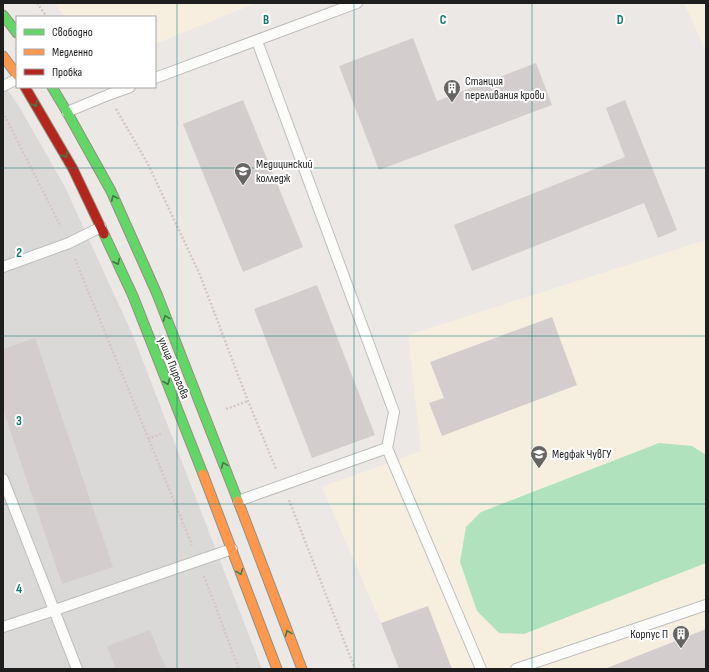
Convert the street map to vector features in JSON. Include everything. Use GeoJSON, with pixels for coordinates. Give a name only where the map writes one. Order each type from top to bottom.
{"type":"FeatureCollection","features":[{"type":"Feature","properties":{"kind":"main road"},"geometry":{"type":"LineString","coordinates":[[3,15],[16,32]]}},
{"type":"Feature","properties":{"kind":"main road"},"geometry":{"type":"LineString","coordinates":[[3,56],[16,74]]}},
{"type":"Feature","properties":{"kind":"main road","name":"улица Пирогова"},"geometry":{"type":"LineString","coordinates":[[26,88],[56,117],[111,191],[112,222],[133,296],[184,425],[227,505],[243,545],[277,669]]}},
{"type":"Feature","properties":{"kind":"main road","name":"улица Пирогова"},"geometry":{"type":"LineString","coordinates":[[52,88],[56,117],[73,169],[112,222],[157,294],[227,505],[243,545],[302,669]]}},
{"type":"Feature","properties":{"kind":"lane"},"geometry":{"type":"LineString","coordinates":[[156,78],[357,3]]}},
{"type":"Feature","properties":{"kind":"lane"},"geometry":{"type":"LineString","coordinates":[[257,41],[394,412],[386,448],[481,669]]}},
{"type":"Feature","properties":{"kind":"lane"},"geometry":{"type":"LineString","coordinates":[[3,86],[16,80]]}},
{"type":"Feature","properties":{"kind":"lane"},"geometry":{"type":"LineString","coordinates":[[56,117],[127,88]]}},
{"type":"Feature","properties":{"kind":"lane"},"geometry":{"type":"LineString","coordinates":[[3,267],[69,243],[112,222]]}},
{"type":"Feature","properties":{"kind":"lane"},"geometry":{"type":"LineString","coordinates":[[227,505],[386,448]]}},
{"type":"Feature","properties":{"kind":"lane"},"geometry":{"type":"LineString","coordinates":[[3,478],[77,669]]}},
{"type":"Feature","properties":{"kind":"lane"},"geometry":{"type":"LineString","coordinates":[[3,627],[243,545]]}},
{"type":"Feature","properties":{"kind":"lane"},"geometry":{"type":"LineString","coordinates":[[516,669],[706,605]]}},
{"type":"Feature","properties":{"kind":"path"},"geometry":{"type":"LineString","coordinates":[[37,3],[47,16]]}},
{"type":"Feature","properties":{"kind":"path"},"geometry":{"type":"LineString","coordinates":[[108,95],[148,164],[196,268],[248,401],[283,484],[355,669]]}},
{"type":"Feature","properties":{"kind":"path"},"geometry":{"type":"LineString","coordinates":[[3,112],[69,243],[148,439],[170,431]]}},
{"type":"Feature","properties":{"kind":"path"},"geometry":{"type":"LineString","coordinates":[[223,410],[248,401]]}},
{"type":"Feature","properties":{"kind":"shaded area"},"geometry":{"type":"Polygon","coordinates":[[[54,3],[256,3],[156,44],[156,16],[64,16],[54,3]]]}},
{"type":"Feature","properties":{"kind":"shaded area"},"geometry":{"type":"Polygon","coordinates":[[[684,3],[706,3],[706,52],[684,3]]]}},
{"type":"Feature","properties":{"kind":"shaded area"},"geometry":{"type":"Polygon","coordinates":[[[3,83],[20,108],[65,187],[134,338],[262,669],[3,669],[3,83]]]}},
{"type":"Feature","properties":{"kind":"shaded area","name":"Медфак ЧувГУ"},"geometry":{"type":"Polygon","coordinates":[[[706,240],[706,669],[399,669],[381,623],[322,487],[421,451],[408,335],[706,240]]]}},
{"type":"Feature","properties":{"kind":"green space"},"geometry":{"type":"Polygon","coordinates":[[[659,443],[692,446],[706,455],[706,563],[524,634],[499,633],[477,611],[460,562],[466,527],[481,512],[659,443]]]}},
{"type":"Feature","properties":{"kind":"building","name":"Станция переливания крови"},"geometry":{"type":"Polygon","coordinates":[[[413,38],[437,101],[536,63],[552,105],[379,170],[339,66],[413,38]]]}},
{"type":"Feature","properties":{"kind":"building","name":"Медицинский колледж"},"geometry":{"type":"Polygon","coordinates":[[[243,100],[303,247],[243,272],[183,124],[243,100]]]}},
{"type":"Feature","properties":{"kind":"building"},"geometry":{"type":"Polygon","coordinates":[[[625,100],[677,230],[658,238],[644,203],[472,271],[454,225],[625,157],[606,108],[625,100]]]}},
{"type":"Feature","properties":{"kind":"building"},"geometry":{"type":"Polygon","coordinates":[[[317,285],[375,435],[312,458],[254,309],[317,285]]]}},
{"type":"Feature","properties":{"kind":"building"},"geometry":{"type":"Polygon","coordinates":[[[552,317],[577,385],[442,436],[429,403],[444,398],[430,362],[552,317]]]}},
{"type":"Feature","properties":{"kind":"building"},"geometry":{"type":"Polygon","coordinates":[[[35,338],[113,567],[62,584],[3,409],[3,349],[35,338]]]}},
{"type":"Feature","properties":{"kind":"building"},"geometry":{"type":"Polygon","coordinates":[[[428,606],[452,669],[399,669],[381,623],[428,606]]]}},
{"type":"Feature","properties":{"kind":"building","name":"Корпус П"},"geometry":{"type":"Polygon","coordinates":[[[706,629],[706,669],[607,669],[607,668],[706,629]]]}},
{"type":"Feature","properties":{"kind":"building"},"geometry":{"type":"Polygon","coordinates":[[[150,630],[166,669],[116,669],[107,646],[150,630]]]}},
{"type":"Feature","properties":{"kind":"traffic: fast"},"geometry":{"type":"LineString","coordinates":[[3,15],[16,32]]}},
{"type":"Feature","properties":{"kind":"traffic: fast"},"geometry":{"type":"LineString","coordinates":[[53,88],[111,191],[157,294],[238,501]]}},
{"type":"Feature","properties":{"kind":"traffic: fast"},"geometry":{"type":"LineString","coordinates":[[104,234],[133,296],[203,474]]}},
{"type":"Feature","properties":{"kind":"traffic: slow"},"geometry":{"type":"LineString","coordinates":[[3,56],[16,74]]}},
{"type":"Feature","properties":{"kind":"traffic: slow"},"geometry":{"type":"LineString","coordinates":[[203,474],[277,669]]}},
{"type":"Feature","properties":{"kind":"traffic: slow"},"geometry":{"type":"LineString","coordinates":[[238,501],[302,669]]}},
{"type":"Feature","properties":{"kind":"traffic: jam"},"geometry":{"type":"LineString","coordinates":[[26,88],[73,169],[104,234]]}},
{"type":"Feature","properties":{"kind":"place","name":"Станция переливания крови"},"geometry":{"type":"Point","coordinates":[452,103]}},
{"type":"Feature","properties":{"kind":"place","name":"Медицинский колледж"},"geometry":{"type":"Point","coordinates":[243,186]}},
{"type":"Feature","properties":{"kind":"place","name":"Медфак ЧувГУ"},"geometry":{"type":"Point","coordinates":[539,469]}},
{"type":"Feature","properties":{"kind":"place","name":"Корпус П"},"geometry":{"type":"Point","coordinates":[681,649]}}]}
